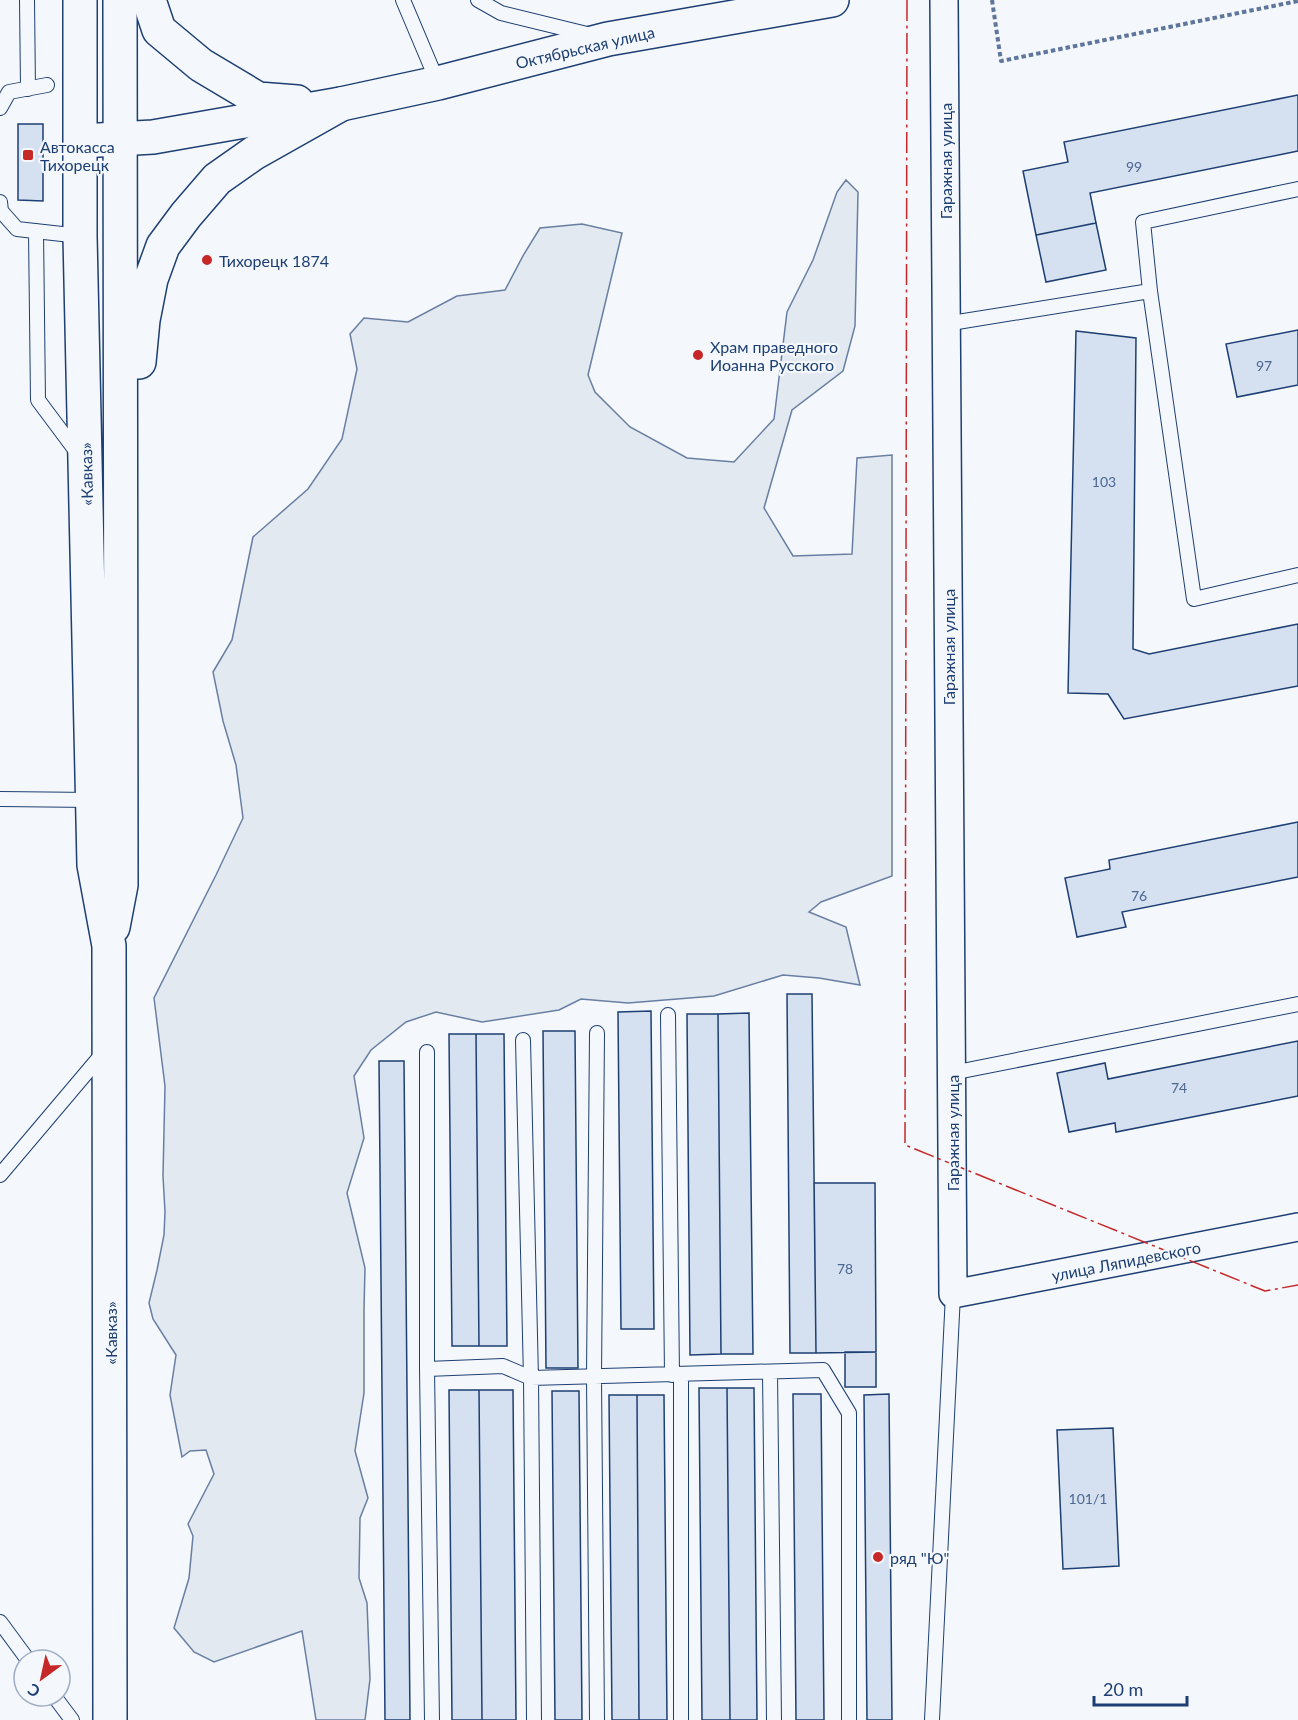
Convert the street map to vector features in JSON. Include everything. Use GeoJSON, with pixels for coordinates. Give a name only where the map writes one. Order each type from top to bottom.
{"type":"FeatureCollection","features":[{"type":"Feature","properties":{"kind":"main road","name":"«Кавказ»"},"geometry":{"type":"LineString","coordinates":[[80,0],[80,236],[94,865],[109,946],[110,1720]]}},
{"type":"Feature","properties":{"kind":"main road","name":"«Кавказ»"},"geometry":{"type":"LineString","coordinates":[[109,946],[121,885],[120,0]]}},
{"type":"Feature","properties":{"kind":"main road"},"geometry":{"type":"LineString","coordinates":[[149,0],[159,30],[201,65],[258,99],[341,104]]}},
{"type":"Feature","properties":{"kind":"main road","name":"Октябрьская улица"},"geometry":{"type":"LineString","coordinates":[[341,104],[438,83],[608,39],[832,0]]}},
{"type":"Feature","properties":{"kind":"main road"},"geometry":{"type":"LineString","coordinates":[[81,141],[153,136],[341,104]]}},
{"type":"Feature","properties":{"kind":"main road"},"geometry":{"type":"LineString","coordinates":[[121,753],[132,440],[143,320],[151,279],[163,246],[217,179],[254,153],[341,104]]}},
{"type":"Feature","properties":{"kind":"street","name":"Гаражная улица"},"geometry":{"type":"LineString","coordinates":[[944,0],[953,1294]]}},
{"type":"Feature","properties":{"kind":"street","name":"улица Ляпидевского"},"geometry":{"type":"LineString","coordinates":[[953,1294],[1298,1227]]}},
{"type":"Feature","properties":{"kind":"lane"},"geometry":{"type":"LineString","coordinates":[[27,0],[28,88]]}},
{"type":"Feature","properties":{"kind":"lane"},"geometry":{"type":"LineString","coordinates":[[403,0],[438,83]]}},
{"type":"Feature","properties":{"kind":"lane"},"geometry":{"type":"LineString","coordinates":[[478,0],[501,13],[608,39]]}},
{"type":"Feature","properties":{"kind":"lane"},"geometry":{"type":"LineString","coordinates":[[0,108],[9,92],[47,85]]}},
{"type":"Feature","properties":{"kind":"lane"},"geometry":{"type":"LineString","coordinates":[[1298,189],[1143,222],[1150,291],[1194,599],[1298,575]]}},
{"type":"Feature","properties":{"kind":"lane"},"geometry":{"type":"LineString","coordinates":[[0,202],[1,211],[17,229],[80,236]]}},
{"type":"Feature","properties":{"kind":"lane"},"geometry":{"type":"LineString","coordinates":[[36,231],[38,400],[86,465]]}},
{"type":"Feature","properties":{"kind":"lane"},"geometry":{"type":"LineString","coordinates":[[945,324],[1150,291]]}},
{"type":"Feature","properties":{"kind":"lane"},"geometry":{"type":"LineString","coordinates":[[0,800],[93,800]]}},
{"type":"Feature","properties":{"kind":"lane"},"geometry":{"type":"LineString","coordinates":[[952,1073],[1298,1004]]}},
{"type":"Feature","properties":{"kind":"lane"},"geometry":{"type":"LineString","coordinates":[[668,1014],[681,1720]]}},
{"type":"Feature","properties":{"kind":"lane"},"geometry":{"type":"LineString","coordinates":[[597,1033],[594,1377],[597,1720]]}},
{"type":"Feature","properties":{"kind":"lane"},"geometry":{"type":"LineString","coordinates":[[524,1040],[531,1378],[534,1720]]}},
{"type":"Feature","properties":{"kind":"lane"},"geometry":{"type":"LineString","coordinates":[[0,1175],[109,1046]]}},
{"type":"Feature","properties":{"kind":"lane"},"geometry":{"type":"LineString","coordinates":[[427,1052],[427,1369],[432,1720]]}},
{"type":"Feature","properties":{"kind":"lane"},"geometry":{"type":"LineString","coordinates":[[932,1720],[953,1294]]}},
{"type":"Feature","properties":{"kind":"lane"},"geometry":{"type":"LineString","coordinates":[[427,1369],[503,1366],[531,1378],[823,1370],[849,1413],[849,1720]]}},
{"type":"Feature","properties":{"kind":"lane"},"geometry":{"type":"LineString","coordinates":[[770,1372],[774,1720]]}},
{"type":"Feature","properties":{"kind":"lane"},"geometry":{"type":"LineString","coordinates":[[0,1622],[19,1648]]}},
{"type":"Feature","properties":{"kind":"path"},"geometry":{"type":"LineString","coordinates":[[992,0],[1001,61],[1298,1]]}},
{"type":"Feature","properties":{"kind":"shaded area"},"geometry":{"type":"Polygon","coordinates":[[[846,180],[858,192],[855,326],[843,371],[792,410],[764,508],[793,556],[852,554],[857,458],[892,455],[892,876],[821,902],[809,912],[846,927],[860,985],[783,975],[714,996],[628,1003],[581,999],[559,1010],[482,1022],[436,1012],[406,1022],[371,1050],[354,1076],[364,1138],[347,1193],[365,1268],[364,1393],[355,1451],[368,1498],[360,1518],[359,1578],[367,1603],[370,1679],[365,1720],[316,1720],[302,1631],[214,1662],[194,1652],[174,1628],[189,1578],[193,1536],[188,1524],[214,1474],[206,1450],[190,1451],[182,1457],[170,1395],[176,1355],[153,1319],[149,1303],[164,1235],[165,1212],[163,1176],[165,1086],[154,998],[243,818],[236,765],[223,721],[213,672],[232,640],[253,537],[308,489],[342,439],[357,369],[350,334],[364,318],[408,322],[457,296],[505,290],[540,228],[582,224],[622,233],[588,375],[595,392],[630,427],[687,458],[734,462],[774,419],[787,312],[813,260],[837,192],[846,180]]]}},
{"type":"Feature","properties":{"kind":"building"},"geometry":{"type":"Polygon","coordinates":[[[1298,95],[1298,151],[1090,193],[1096,223],[1036,235],[1023,171],[1068,162],[1064,142],[1298,95]]]}},
{"type":"Feature","properties":{"kind":"building"},"geometry":{"type":"Polygon","coordinates":[[[18,124],[43,124],[43,201],[18,200],[18,124]]]}},
{"type":"Feature","properties":{"kind":"building"},"geometry":{"type":"Polygon","coordinates":[[[1096,223],[1106,270],[1046,282],[1036,235],[1096,223]]]}},
{"type":"Feature","properties":{"kind":"building"},"geometry":{"type":"Polygon","coordinates":[[[1298,330],[1298,385],[1237,397],[1226,344],[1298,330]]]}},
{"type":"Feature","properties":{"kind":"building"},"geometry":{"type":"Polygon","coordinates":[[[1076,331],[1136,338],[1133,649],[1149,654],[1298,624],[1298,686],[1124,719],[1108,694],[1068,693],[1076,331]]]}},
{"type":"Feature","properties":{"kind":"building"},"geometry":{"type":"Polygon","coordinates":[[[1298,822],[1298,877],[1122,912],[1126,927],[1077,937],[1065,878],[1110,869],[1109,860],[1298,822]]]}},
{"type":"Feature","properties":{"kind":"building"},"geometry":{"type":"Polygon","coordinates":[[[787,994],[812,994],[816,1353],[790,1353],[787,994]]]}},
{"type":"Feature","properties":{"kind":"building"},"geometry":{"type":"Polygon","coordinates":[[[651,1011],[654,1329],[621,1329],[618,1012],[651,1011]]]}},
{"type":"Feature","properties":{"kind":"building"},"geometry":{"type":"Polygon","coordinates":[[[749,1013],[753,1354],[721,1354],[718,1014],[749,1013]]]}},
{"type":"Feature","properties":{"kind":"building"},"geometry":{"type":"Polygon","coordinates":[[[687,1014],[718,1014],[721,1354],[690,1355],[687,1014]]]}},
{"type":"Feature","properties":{"kind":"building"},"geometry":{"type":"Polygon","coordinates":[[[543,1031],[575,1031],[578,1368],[546,1368],[543,1031]]]}},
{"type":"Feature","properties":{"kind":"building"},"geometry":{"type":"Polygon","coordinates":[[[449,1034],[476,1034],[479,1346],[452,1346],[449,1034]]]}},
{"type":"Feature","properties":{"kind":"building"},"geometry":{"type":"Polygon","coordinates":[[[476,1034],[504,1034],[507,1346],[479,1346],[476,1034]]]}},
{"type":"Feature","properties":{"kind":"building"},"geometry":{"type":"Polygon","coordinates":[[[1298,1041],[1298,1096],[1116,1132],[1115,1123],[1069,1132],[1057,1073],[1105,1063],[1108,1079],[1298,1041]]]}},
{"type":"Feature","properties":{"kind":"building"},"geometry":{"type":"Polygon","coordinates":[[[379,1061],[404,1061],[410,1720],[385,1720],[379,1061]]]}},
{"type":"Feature","properties":{"kind":"building"},"geometry":{"type":"Polygon","coordinates":[[[814,1183],[875,1183],[876,1352],[816,1353],[814,1183]]]}},
{"type":"Feature","properties":{"kind":"building"},"geometry":{"type":"Polygon","coordinates":[[[845,1352],[876,1352],[876,1387],[845,1387],[845,1352]]]}},
{"type":"Feature","properties":{"kind":"building"},"geometry":{"type":"Polygon","coordinates":[[[699,1388],[727,1388],[730,1720],[702,1720],[699,1388]]]}},
{"type":"Feature","properties":{"kind":"building"},"geometry":{"type":"Polygon","coordinates":[[[727,1388],[754,1388],[757,1720],[730,1720],[727,1388]]]}},
{"type":"Feature","properties":{"kind":"building"},"geometry":{"type":"Polygon","coordinates":[[[449,1390],[479,1390],[482,1720],[452,1720],[449,1390]]]}},
{"type":"Feature","properties":{"kind":"building"},"geometry":{"type":"Polygon","coordinates":[[[479,1390],[513,1390],[516,1720],[482,1720],[479,1390]]]}},
{"type":"Feature","properties":{"kind":"building"},"geometry":{"type":"Polygon","coordinates":[[[552,1391],[579,1391],[582,1720],[555,1720],[552,1391]]]}},
{"type":"Feature","properties":{"kind":"building"},"geometry":{"type":"Polygon","coordinates":[[[793,1394],[821,1394],[824,1720],[796,1720],[793,1394]]]}},
{"type":"Feature","properties":{"kind":"building","name":"ряд \"Ю\""},"geometry":{"type":"Polygon","coordinates":[[[889,1394],[892,1720],[867,1720],[864,1395],[889,1394]]]}},
{"type":"Feature","properties":{"kind":"building"},"geometry":{"type":"Polygon","coordinates":[[[609,1395],[637,1395],[639,1720],[612,1720],[609,1395]]]}},
{"type":"Feature","properties":{"kind":"building"},"geometry":{"type":"Polygon","coordinates":[[[637,1395],[664,1395],[667,1720],[639,1720],[637,1395]]]}},
{"type":"Feature","properties":{"kind":"building"},"geometry":{"type":"Polygon","coordinates":[[[1113,1428],[1119,1566],[1063,1569],[1057,1430],[1113,1428]]]}},
{"type":"Feature","properties":{"kind":"power"},"geometry":{"type":"LineString","coordinates":[[907,0],[905,1145],[1265,1291],[1298,1285]]}},
{"type":"Feature","properties":{"kind":"place","name":"Автокасса Тихорецк"},"geometry":{"type":"Point","coordinates":[28,155]}},
{"type":"Feature","properties":{"kind":"place","name":"Тихорецк 1874"},"geometry":{"type":"Point","coordinates":[207,260]}},
{"type":"Feature","properties":{"kind":"place","name":"Храм праведного Иоанна Русского"},"geometry":{"type":"Point","coordinates":[698,355]}},
{"type":"Feature","properties":{"kind":"place","name":"ряд \"Ю\""},"geometry":{"type":"Point","coordinates":[878,1557]}}]}
